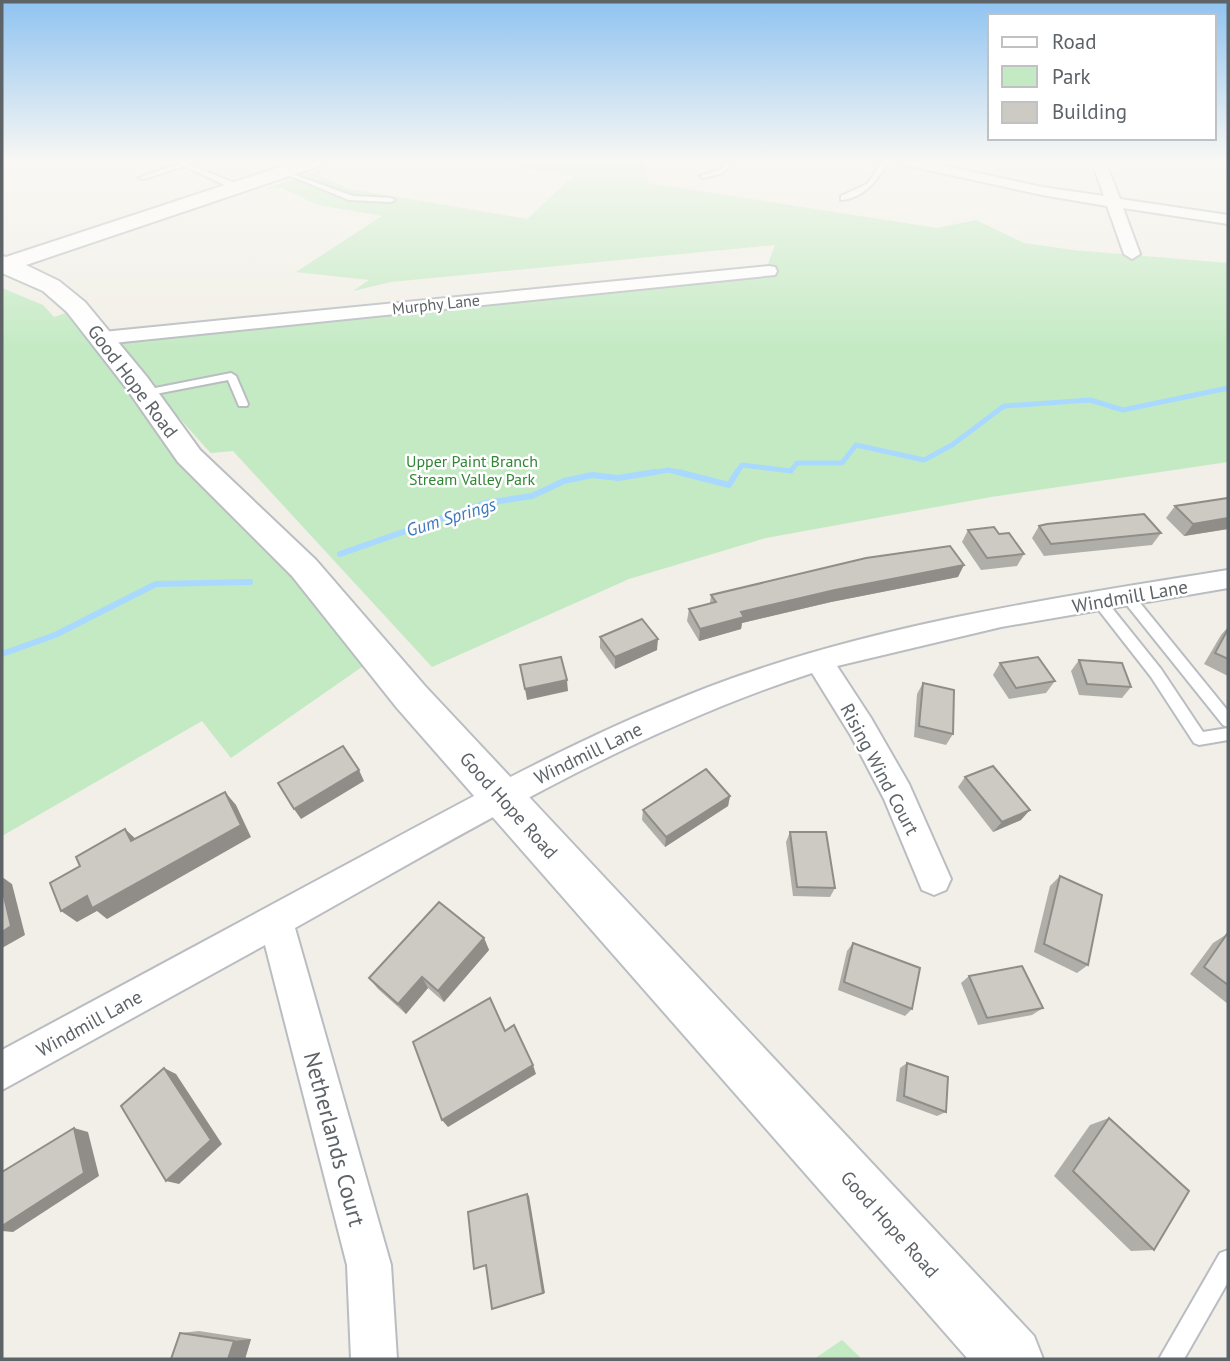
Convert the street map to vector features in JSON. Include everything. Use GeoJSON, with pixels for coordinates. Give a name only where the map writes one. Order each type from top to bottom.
{"type":"FeatureCollection","features":[{"type":"Feature","properties":{"kind":"street"},"geometry":{"type":"LineString","coordinates":[[3,264],[122,225]]}},
{"type":"Feature","properties":{"kind":"street"},"geometry":{"type":"LineString","coordinates":[[1123,225],[1132,254]]}},
{"type":"Feature","properties":{"kind":"street","name":"Good Hope Road"},"geometry":{"type":"LineString","coordinates":[[3,264],[51,286],[76,307],[145,393],[189,456],[304,568],[411,697],[1011,1359]]}},
{"type":"Feature","properties":{"kind":"street","name":"Murphy Lane"},"geometry":{"type":"LineString","coordinates":[[103,338],[769,271]]}},
{"type":"Feature","properties":{"kind":"street","name":"Windmill Lane"},"geometry":{"type":"LineString","coordinates":[[2,1071],[615,737],[756,681],[932,631],[1228,579]]}},
{"type":"Feature","properties":{"kind":"street","name":"Rising Wind Court"},"geometry":{"type":"LineString","coordinates":[[820,661],[898,794],[934,879]]}},
{"type":"Feature","properties":{"kind":"street","name":"Netherlands Court"},"geometry":{"type":"LineString","coordinates":[[276,921],[369,1265],[374,1359]]}},
{"type":"Feature","properties":{"kind":"lane"},"geometry":{"type":"LineString","coordinates":[[145,393],[231,376],[243,404]]}},
{"type":"Feature","properties":{"kind":"lane"},"geometry":{"type":"LineString","coordinates":[[1113,598],[1228,721]]}},
{"type":"Feature","properties":{"kind":"lane"},"geometry":{"type":"LineString","coordinates":[[1113,598],[1156,673],[1199,739],[1228,734]]}},
{"type":"Feature","properties":{"kind":"lane"},"geometry":{"type":"LineString","coordinates":[[1171,1359],[1228,1261]]}},
{"type":"Feature","properties":{"kind":"green space","name":"Upper Paint Branch Stream Valley Park"},"geometry":{"type":"Polygon","coordinates":[[[369,225],[915,225],[937,228],[954,225],[985,225],[1024,243],[1073,250],[1228,263],[1228,462],[991,497],[766,538],[629,579],[432,667],[233,451],[211,453],[111,341],[764,275],[775,245],[391,282],[353,291],[369,280],[296,272],[369,225]]]}},
{"type":"Feature","properties":{"kind":"green space"},"geometry":{"type":"Polygon","coordinates":[[[2,288],[43,305],[54,317],[71,311],[369,662],[231,758],[202,721],[2,836],[2,288]]]}},
{"type":"Feature","properties":{"kind":"green space"},"geometry":{"type":"Polygon","coordinates":[[[842,1340],[862,1359],[814,1359],[842,1340]]]}},
{"type":"Feature","properties":{"kind":"building"},"geometry":{"type":"Polygon","coordinates":[[[1228,498],[1228,518],[1193,524],[1175,506],[1228,498]]]}},
{"type":"Feature","properties":{"kind":"building"},"geometry":{"type":"Polygon","coordinates":[[[1144,514],[1161,533],[1051,544],[1039,526],[1047,524],[1144,514]]]}},
{"type":"Feature","properties":{"kind":"building"},"geometry":{"type":"Polygon","coordinates":[[[994,527],[999,534],[1009,533],[1024,554],[987,558],[968,530],[994,527]]]}},
{"type":"Feature","properties":{"kind":"building"},"geometry":{"type":"Polygon","coordinates":[[[950,546],[964,565],[835,590],[741,612],[744,617],[700,629],[689,609],[716,602],[711,595],[866,558],[950,546]]]}},
{"type":"Feature","properties":{"kind":"building"},"geometry":{"type":"Polygon","coordinates":[[[642,619],[658,639],[615,657],[600,637],[642,619]]]}},
{"type":"Feature","properties":{"kind":"building"},"geometry":{"type":"Polygon","coordinates":[[[1228,629],[1228,659],[1215,653],[1228,629]]]}},
{"type":"Feature","properties":{"kind":"building"},"geometry":{"type":"Polygon","coordinates":[[[561,657],[567,680],[525,689],[520,665],[561,657]]]}},
{"type":"Feature","properties":{"kind":"building"},"geometry":{"type":"Polygon","coordinates":[[[1038,657],[1055,681],[1016,688],[1000,663],[1038,657]]]}},
{"type":"Feature","properties":{"kind":"building"},"geometry":{"type":"Polygon","coordinates":[[[1079,660],[1122,663],[1131,687],[1087,684],[1079,660]]]}},
{"type":"Feature","properties":{"kind":"building"},"geometry":{"type":"Polygon","coordinates":[[[923,683],[954,690],[953,734],[919,726],[923,683]]]}},
{"type":"Feature","properties":{"kind":"building"},"geometry":{"type":"Polygon","coordinates":[[[343,746],[359,770],[294,809],[278,783],[343,746]]]}},
{"type":"Feature","properties":{"kind":"building"},"geometry":{"type":"Polygon","coordinates":[[[993,766],[1030,810],[1002,822],[965,777],[993,766]]]}},
{"type":"Feature","properties":{"kind":"building"},"geometry":{"type":"Polygon","coordinates":[[[706,769],[730,796],[666,837],[643,810],[706,769]]]}},
{"type":"Feature","properties":{"kind":"building"},"geometry":{"type":"Polygon","coordinates":[[[225,792],[241,825],[92,908],[87,896],[61,911],[50,883],[80,866],[76,857],[125,829],[131,841],[225,792]]]}},
{"type":"Feature","properties":{"kind":"building"},"geometry":{"type":"Polygon","coordinates":[[[790,832],[826,832],[835,888],[797,887],[790,832]]]}},
{"type":"Feature","properties":{"kind":"building"},"geometry":{"type":"Polygon","coordinates":[[[1060,876],[1102,895],[1088,965],[1044,944],[1060,876]]]}},
{"type":"Feature","properties":{"kind":"building"},"geometry":{"type":"Polygon","coordinates":[[[2,888],[11,926],[2,932],[2,888]]]}},
{"type":"Feature","properties":{"kind":"building"},"geometry":{"type":"Polygon","coordinates":[[[439,902],[484,938],[438,991],[422,977],[398,1004],[369,978],[439,902]]]}},
{"type":"Feature","properties":{"kind":"building"},"geometry":{"type":"Polygon","coordinates":[[[1228,935],[1228,985],[1204,967],[1228,935]]]}},
{"type":"Feature","properties":{"kind":"building"},"geometry":{"type":"Polygon","coordinates":[[[853,943],[920,968],[912,1009],[844,982],[853,943]]]}},
{"type":"Feature","properties":{"kind":"building"},"geometry":{"type":"Polygon","coordinates":[[[1022,966],[1043,1008],[987,1018],[969,976],[1022,966]]]}},
{"type":"Feature","properties":{"kind":"building"},"geometry":{"type":"Polygon","coordinates":[[[490,998],[505,1031],[514,1025],[533,1065],[442,1120],[413,1042],[490,998]]]}},
{"type":"Feature","properties":{"kind":"building"},"geometry":{"type":"Polygon","coordinates":[[[907,1063],[948,1077],[946,1112],[904,1096],[907,1063]]]}},
{"type":"Feature","properties":{"kind":"building"},"geometry":{"type":"Polygon","coordinates":[[[164,1068],[211,1140],[166,1181],[121,1106],[164,1068]]]}},
{"type":"Feature","properties":{"kind":"building"},"geometry":{"type":"Polygon","coordinates":[[[1109,1118],[1189,1191],[1154,1250],[1073,1171],[1109,1118]]]}},
{"type":"Feature","properties":{"kind":"building"},"geometry":{"type":"Polygon","coordinates":[[[74,1128],[84,1173],[2,1226],[2,1172],[74,1128]]]}},
{"type":"Feature","properties":{"kind":"building"},"geometry":{"type":"Polygon","coordinates":[[[527,1194],[543,1293],[492,1309],[486,1265],[474,1269],[468,1212],[527,1194]]]}},
{"type":"Feature","properties":{"kind":"building"},"geometry":{"type":"Polygon","coordinates":[[[180,1333],[234,1341],[228,1359],[171,1359],[180,1333]]]}},
{"type":"Feature","properties":{"kind":"waterway","name":"Gum Springs"},"geometry":{"type":"LineString","coordinates":[[736,474],[742,465],[791,471],[797,463],[842,463],[856,445],[924,460],[952,445],[1004,406],[1090,400],[1123,410],[1228,388]]}},
{"type":"Feature","properties":{"kind":"waterway","name":"Gum Springs"},"geometry":{"type":"LineString","coordinates":[[644,474],[669,470],[685,474]]}},
{"type":"Feature","properties":{"kind":"waterway","name":"Gum Springs"},"geometry":{"type":"LineString","coordinates":[[340,554],[486,503],[532,496],[564,481],[592,475],[618,478],[655,472]]}},
{"type":"Feature","properties":{"kind":"waterway","name":"Gum Springs"},"geometry":{"type":"LineString","coordinates":[[678,472],[729,485],[737,472]]}},
{"type":"Feature","properties":{"kind":"waterway","name":"Gum Springs"},"geometry":{"type":"LineString","coordinates":[[2,654],[55,635],[156,584],[250,582]]}}]}
